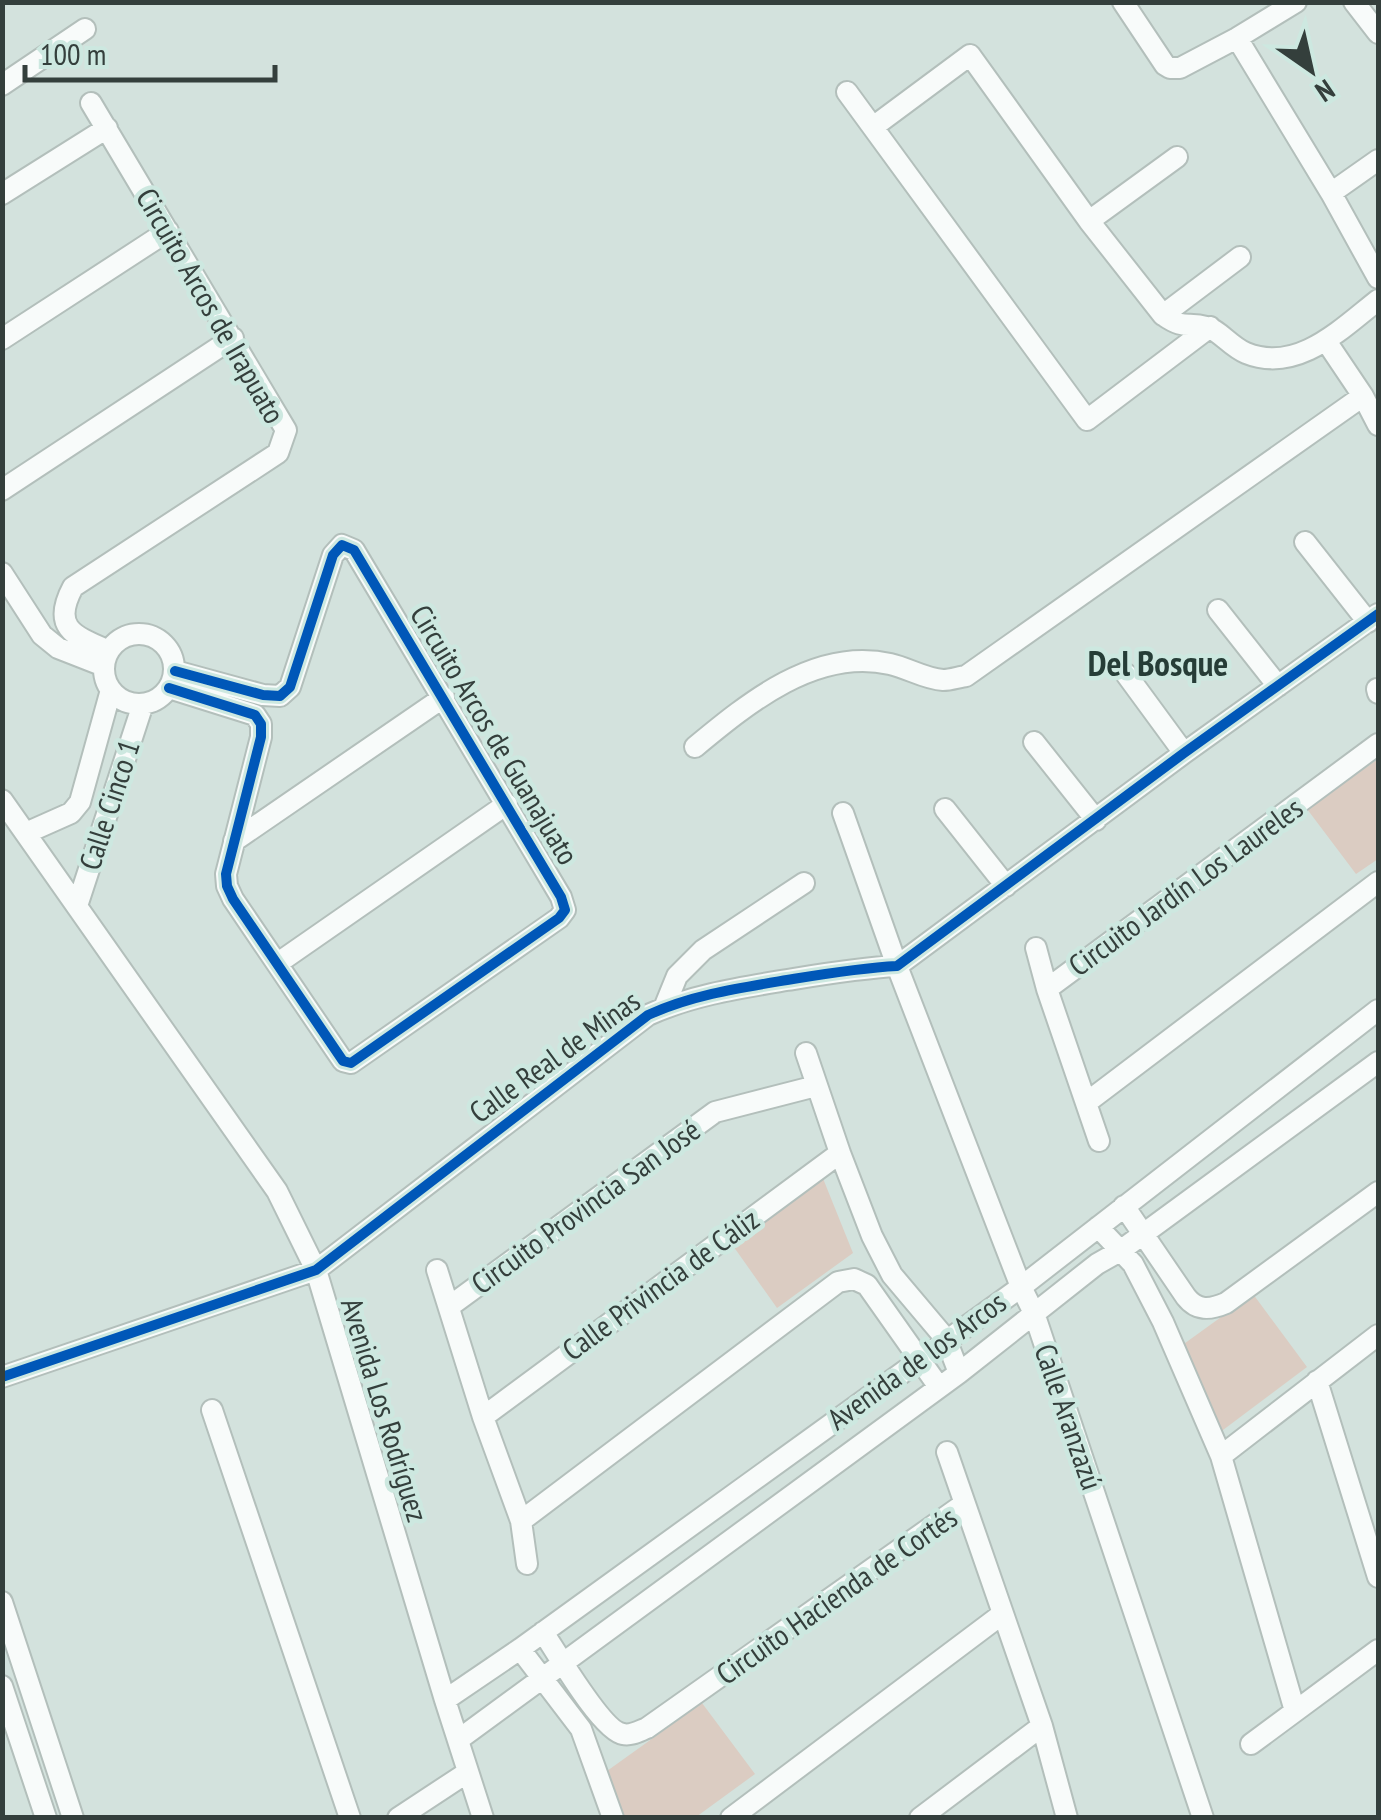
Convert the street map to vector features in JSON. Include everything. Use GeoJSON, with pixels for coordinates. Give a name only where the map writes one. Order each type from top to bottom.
{"type":"FeatureCollection","features":[{"type":"Feature","properties":{"kind":"street"},"geometry":{"type":"LineString","coordinates":[[1124,2],[1170,68],[1180,68],[1296,2]]}},
{"type":"Feature","properties":{"kind":"street"},"geometry":{"type":"LineString","coordinates":[[1354,2],[1378,33]]}},
{"type":"Feature","properties":{"kind":"street"},"geometry":{"type":"LineString","coordinates":[[2,85],[85,29]]}},
{"type":"Feature","properties":{"kind":"street"},"geometry":{"type":"LineString","coordinates":[[1237,38],[1378,278]]}},
{"type":"Feature","properties":{"kind":"street"},"geometry":{"type":"LineString","coordinates":[[873,127],[970,55],[1090,221],[1163,315],[1178,325],[1210,327],[1233,347],[1272,360],[1326,341],[1378,300]]}},
{"type":"Feature","properties":{"kind":"street"},"geometry":{"type":"LineString","coordinates":[[847,92],[1088,420],[1210,327]]}},
{"type":"Feature","properties":{"kind":"street","name":"Circuito Arcos de Irapuato"},"geometry":{"type":"LineString","coordinates":[[90,102],[286,430],[278,453],[73,587],[64,604],[64,622],[106,658]]}},
{"type":"Feature","properties":{"kind":"street"},"geometry":{"type":"LineString","coordinates":[[2,194],[107,128]]}},
{"type":"Feature","properties":{"kind":"street"},"geometry":{"type":"LineString","coordinates":[[1090,221],[1177,156]]}},
{"type":"Feature","properties":{"kind":"street"},"geometry":{"type":"LineString","coordinates":[[1331,193],[1378,160]]}},
{"type":"Feature","properties":{"kind":"street"},"geometry":{"type":"LineString","coordinates":[[2,339],[168,232]]}},
{"type":"Feature","properties":{"kind":"street"},"geometry":{"type":"LineString","coordinates":[[1163,315],[1240,258]]}},
{"type":"Feature","properties":{"kind":"street"},"geometry":{"type":"LineString","coordinates":[[2,490],[233,338]]}},
{"type":"Feature","properties":{"kind":"street"},"geometry":{"type":"LineString","coordinates":[[1326,341],[1378,424]]}},
{"type":"Feature","properties":{"kind":"street"},"geometry":{"type":"LineString","coordinates":[[695,747],[768,692],[817,669],[858,661],[890,664],[944,680],[966,676],[1363,396]]}},
{"type":"Feature","properties":{"kind":"street"},"geometry":{"type":"LineString","coordinates":[[897,966],[1374,618],[1304,542]]}},
{"type":"Feature","properties":{"kind":"street","name":"Circuito Arcos de Guanajuato"},"geometry":{"type":"LineString","coordinates":[[342,545],[354,550],[507,804],[565,910],[559,918],[351,1063],[342,1061],[227,886],[226,874],[261,724],[255,715],[172,680],[280,696],[290,687],[333,556],[342,545]]}},
{"type":"Feature","properties":{"kind":"street"},"geometry":{"type":"LineString","coordinates":[[2,573],[42,636],[58,648],[106,658]]}},
{"type":"Feature","properties":{"kind":"street"},"geometry":{"type":"LineString","coordinates":[[1218,610],[1278,686]]}},
{"type":"Feature","properties":{"kind":"street"},"geometry":{"type":"LineString","coordinates":[[130,635],[156,638],[173,658],[172,680],[162,696],[131,704],[111,690],[105,679],[106,658],[118,641],[130,635]]}},
{"type":"Feature","properties":{"kind":"street"},"geometry":{"type":"LineString","coordinates":[[1126,674],[1184,754]]}},
{"type":"Feature","properties":{"kind":"street"},"geometry":{"type":"LineString","coordinates":[[26,833],[71,813],[80,802],[111,690]]}},
{"type":"Feature","properties":{"kind":"street"},"geometry":{"type":"LineString","coordinates":[[234,842],[444,697]]}},
{"type":"Feature","properties":{"kind":"street","name":"Calle Cinco 1"},"geometry":{"type":"LineString","coordinates":[[77,906],[143,704]]}},
{"type":"Feature","properties":{"kind":"street"},"geometry":{"type":"LineString","coordinates":[[1034,742],[1096,820]]}},
{"type":"Feature","properties":{"kind":"street","name":"Circuito Jardín Los Laureles"},"geometry":{"type":"LineString","coordinates":[[1098,1141],[1047,989],[1378,744]]}},
{"type":"Feature","properties":{"kind":"street","name":"Avenida Los Rodríguez"},"geometry":{"type":"LineString","coordinates":[[2,800],[277,1191],[316,1270],[483,1818]]}},
{"type":"Feature","properties":{"kind":"street"},"geometry":{"type":"LineString","coordinates":[[278,963],[507,804]]}},
{"type":"Feature","properties":{"kind":"street"},"geometry":{"type":"LineString","coordinates":[[945,809],[1006,886]]}},
{"type":"Feature","properties":{"kind":"street","name":"Calle Aranzazú"},"geometry":{"type":"LineString","coordinates":[[843,813],[897,966],[1020,1287],[1034,1313],[1202,1818]]}},
{"type":"Feature","properties":{"kind":"street"},"geometry":{"type":"LineString","coordinates":[[1086,1103],[1378,882]]}},
{"type":"Feature","properties":{"kind":"street"},"geometry":{"type":"LineString","coordinates":[[664,1008],[677,976],[703,950],[804,883]]}},
{"type":"Feature","properties":{"kind":"street"},"geometry":{"type":"LineString","coordinates":[[1036,948],[1047,989]]}},
{"type":"Feature","properties":{"kind":"street","name":"Calle Real de Minas"},"geometry":{"type":"LineString","coordinates":[[2,1377],[316,1270],[648,1014],[676,1002],[739,988],[852,969],[897,966]]}},
{"type":"Feature","properties":{"kind":"street","name":"Avenida de los Arcos"},"geometry":{"type":"LineString","coordinates":[[445,1700],[1020,1287],[1378,1010]]}},
{"type":"Feature","properties":{"kind":"street"},"geometry":{"type":"LineString","coordinates":[[806,1052],[872,1236],[892,1275],[946,1339],[959,1372]]}},
{"type":"Feature","properties":{"kind":"street","name":"Avenida de los Arcos"},"geometry":{"type":"LineString","coordinates":[[458,1740],[939,1387],[1097,1264],[1378,1062]]}},
{"type":"Feature","properties":{"kind":"street","name":"Circuito Provincia San José"},"geometry":{"type":"LineString","coordinates":[[450,1306],[715,1112],[816,1086]]}},
{"type":"Feature","properties":{"kind":"street","name":"Calle Privincia de Cáliz"},"geometry":{"type":"LineString","coordinates":[[483,1417],[840,1153]]}},
{"type":"Feature","properties":{"kind":"street"},"geometry":{"type":"LineString","coordinates":[[1124,1206],[1191,1303],[1207,1309],[1226,1304],[1378,1192]]}},
{"type":"Feature","properties":{"kind":"street"},"geometry":{"type":"LineString","coordinates":[[1098,1227],[1133,1264],[1163,1322],[1221,1456],[1295,1711]]}},
{"type":"Feature","properties":{"kind":"street","name":"Circuito Provincia San José"},"geometry":{"type":"LineString","coordinates":[[437,1270],[483,1417],[522,1522],[527,1564]]}},
{"type":"Feature","properties":{"kind":"street"},"geometry":{"type":"LineString","coordinates":[[522,1522],[838,1282],[854,1279],[868,1285],[939,1387]]}},
{"type":"Feature","properties":{"kind":"street"},"geometry":{"type":"LineString","coordinates":[[1221,1456],[1378,1335]]}},
{"type":"Feature","properties":{"kind":"street"},"geometry":{"type":"LineString","coordinates":[[1317,1381],[1378,1577]]}},
{"type":"Feature","properties":{"kind":"street"},"geometry":{"type":"LineString","coordinates":[[212,1410],[350,1818]]}},
{"type":"Feature","properties":{"kind":"street"},"geometry":{"type":"LineString","coordinates":[[946,1452],[964,1504]]}},
{"type":"Feature","properties":{"kind":"street","name":"Circuito Hacienda de Cortés"},"geometry":{"type":"LineString","coordinates":[[543,1632],[602,1721],[619,1734],[634,1734],[964,1504],[1042,1726],[1067,1818]]}},
{"type":"Feature","properties":{"kind":"street"},"geometry":{"type":"LineString","coordinates":[[2,1602],[73,1818]]}},
{"type":"Feature","properties":{"kind":"street"},"geometry":{"type":"LineString","coordinates":[[731,1818],[1002,1615]]}},
{"type":"Feature","properties":{"kind":"street"},"geometry":{"type":"LineString","coordinates":[[520,1649],[581,1729],[612,1818]]}},
{"type":"Feature","properties":{"kind":"street"},"geometry":{"type":"LineString","coordinates":[[1251,1744],[1378,1650]]}},
{"type":"Feature","properties":{"kind":"street"},"geometry":{"type":"LineString","coordinates":[[2,1686],[46,1818]]}},
{"type":"Feature","properties":{"kind":"street"},"geometry":{"type":"LineString","coordinates":[[920,1818],[1042,1726]]}},
{"type":"Feature","properties":{"kind":"street"},"geometry":{"type":"LineString","coordinates":[[398,1818],[468,1772]]}},
{"type":"Feature","properties":{"kind":"shaded area"},"geometry":{"type":"Polygon","coordinates":[[[1378,759],[1378,859],[1356,874],[1307,809],[1378,759]]]}},
{"type":"Feature","properties":{"kind":"shaded area"},"geometry":{"type":"Polygon","coordinates":[[[822,1176],[853,1253],[777,1308],[731,1243],[822,1176]]]}},
{"type":"Feature","properties":{"kind":"shaded area"},"geometry":{"type":"Polygon","coordinates":[[[1253,1294],[1307,1367],[1215,1436],[1181,1346],[1253,1294]]]}},
{"type":"Feature","properties":{"kind":"shaded area"},"geometry":{"type":"Polygon","coordinates":[[[702,1703],[755,1774],[696,1817],[624,1817],[607,1771],[702,1703]]]}},
{"type":"Feature","properties":{"kind":"cycle path"},"geometry":{"type":"LineString","coordinates":[[169,688],[255,715],[261,724],[226,874],[227,886],[343,1061],[351,1063],[559,918],[565,910],[561,897],[354,550],[342,545],[333,555],[290,687],[280,696],[175,671]]}},
{"type":"Feature","properties":{"kind":"cycle path"},"geometry":{"type":"LineString","coordinates":[[2,1377],[316,1270],[648,1015],[734,989],[897,966],[1378,614]]}},
{"type":"Feature","properties":{"kind":"district","name":"Del Bosque"},"geometry":{"type":"Point","coordinates":[1158,664]}}]}
